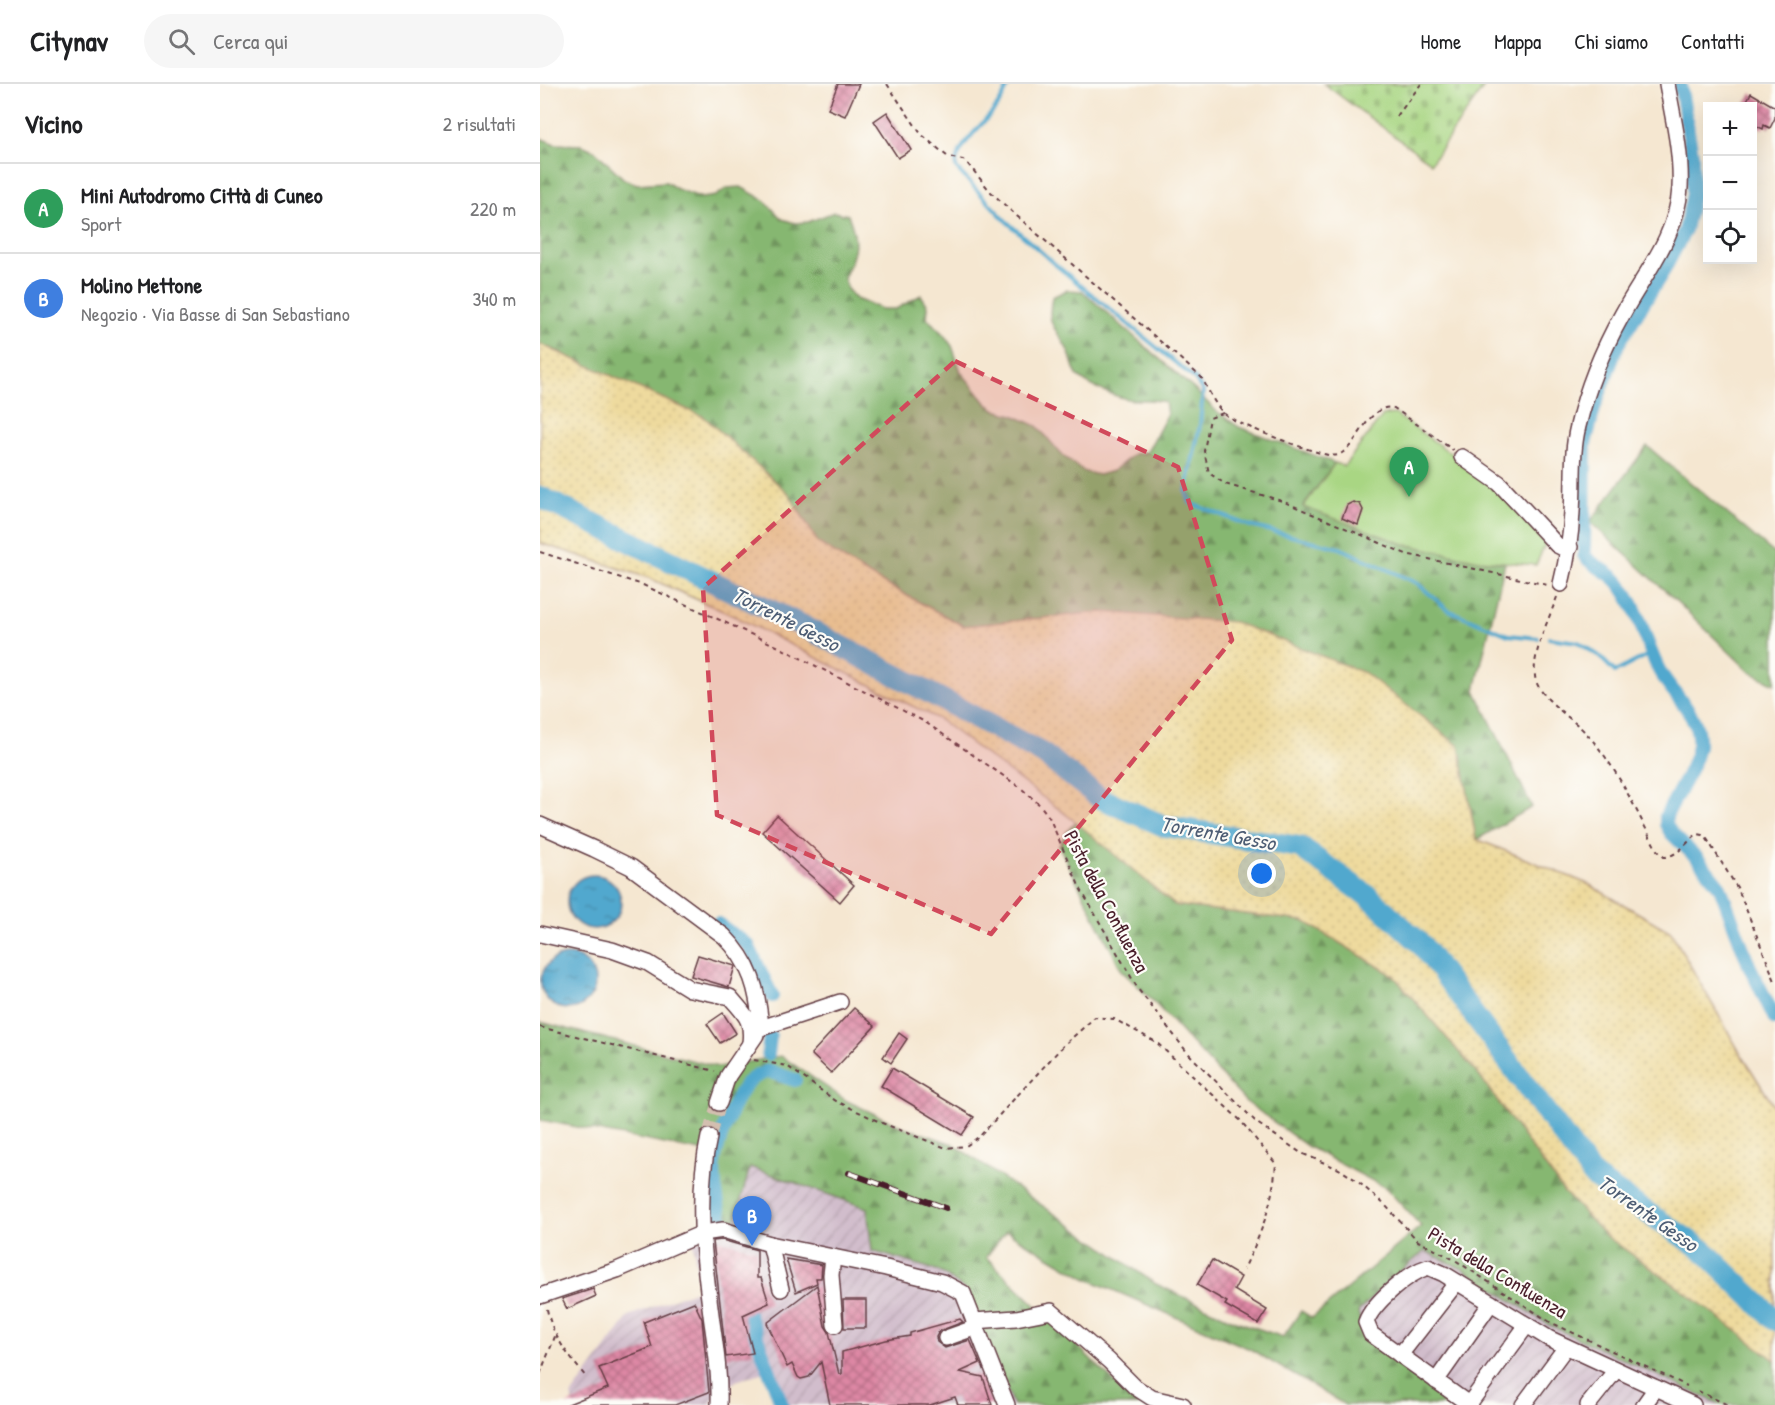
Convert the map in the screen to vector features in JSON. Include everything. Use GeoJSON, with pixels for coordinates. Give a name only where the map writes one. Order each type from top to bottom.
{"type":"FeatureCollection","features":[{"type":"Feature","properties":{"kind":"street"},"geometry":{"type":"LineString","coordinates":[[1561,586],[1570,547],[1574,453],[1581,416],[1604,350],[1621,316],[1666,242],[1675,217],[1680,189],[1680,165],[1667,84]]}},
{"type":"Feature","properties":{"kind":"street"},"geometry":{"type":"LineString","coordinates":[[1462,457],[1499,483],[1557,544],[1563,548],[1570,547]]}},
{"type":"Feature","properties":{"kind":"street"},"geometry":{"type":"LineString","coordinates":[[540,825],[631,867],[723,936],[736,949],[751,975],[757,996],[761,1028]]}},
{"type":"Feature","properties":{"kind":"street"},"geometry":{"type":"LineString","coordinates":[[540,934],[612,950],[648,963],[690,989],[730,997],[752,1028],[750,1043]]}},
{"type":"Feature","properties":{"kind":"street"},"geometry":{"type":"LineString","coordinates":[[719,1103],[732,1070],[761,1028],[840,1002]]}},
{"type":"Feature","properties":{"kind":"street"},"geometry":{"type":"LineString","coordinates":[[710,1137],[702,1182],[703,1233],[720,1381],[719,1405]]}},
{"type":"Feature","properties":{"kind":"street"},"geometry":{"type":"LineString","coordinates":[[542,1295],[617,1270],[703,1233],[723,1230],[770,1244],[942,1282],[963,1293],[1007,1405]]}},
{"type":"Feature","properties":{"kind":"street"},"geometry":{"type":"LineString","coordinates":[[770,1244],[781,1289]]}},
{"type":"Feature","properties":{"kind":"street"},"geometry":{"type":"LineString","coordinates":[[833,1257],[831,1275],[835,1325]]}},
{"type":"Feature","properties":{"kind":"street"},"geometry":{"type":"LineString","coordinates":[[1527,1325],[1470,1405],[1371,1334],[1366,1322],[1370,1311],[1416,1270],[1428,1267],[1566,1347],[1693,1405]]}},
{"type":"Feature","properties":{"kind":"street"},"geometry":{"type":"LineString","coordinates":[[1400,1355],[1457,1282]]}},
{"type":"Feature","properties":{"kind":"street"},"geometry":{"type":"LineString","coordinates":[[1437,1381],[1491,1303]]}},
{"type":"Feature","properties":{"kind":"street"},"geometry":{"type":"LineString","coordinates":[[946,1338],[975,1324],[1051,1311],[1109,1361],[1135,1387],[1152,1398],[1183,1405]]}},
{"type":"Feature","properties":{"kind":"street"},"geometry":{"type":"LineString","coordinates":[[1523,1405],[1566,1347]]}},
{"type":"Feature","properties":{"kind":"street"},"geometry":{"type":"LineString","coordinates":[[1588,1405],[1616,1370]]}},
{"type":"Feature","properties":{"kind":"street"},"geometry":{"type":"LineString","coordinates":[[1644,1405],[1656,1388]]}},
{"type":"Feature","properties":{"kind":"path"},"geometry":{"type":"LineString","coordinates":[[887,84],[921,134],[948,157],[963,160],[1010,210],[1201,377],[1223,413],[1237,422],[1316,452],[1335,456],[1343,453],[1377,412],[1388,406],[1462,457]]}},
{"type":"Feature","properties":{"kind":"path"},"geometry":{"type":"LineString","coordinates":[[1397,116],[1421,84]]}},
{"type":"Feature","properties":{"kind":"path"},"geometry":{"type":"LineString","coordinates":[[1223,413],[1210,418],[1204,451],[1209,473],[1225,484],[1282,501],[1406,554],[1561,586],[1535,660],[1535,677],[1539,688],[1586,732],[1606,758],[1664,857],[1671,857],[1697,834],[1707,839],[1738,889],[1775,981]]}},
{"type":"Feature","properties":{"kind":"path","name":"Pista della Confluenza"},"geometry":{"type":"LineString","coordinates":[[540,552],[643,585],[779,647],[925,722],[1021,788],[1040,805],[1049,818],[1085,897],[1138,989],[1186,1052],[1257,1123],[1301,1153],[1339,1169],[1356,1180],[1385,1205],[1418,1241],[1455,1260],[1550,1322],[1728,1405]]}},
{"type":"Feature","properties":{"kind":"path"},"geometry":{"type":"LineString","coordinates":[[540,1027],[713,1071],[732,1070],[756,1059],[787,1066],[836,1101],[882,1123],[946,1148],[966,1146],[980,1136],[1062,1047],[1095,1017],[1114,1019],[1156,1042],[1194,1076],[1240,1120],[1276,1164],[1274,1188],[1264,1227],[1244,1269]]}},
{"type":"Feature","properties":{"kind":"path"},"geometry":{"type":"LineString","coordinates":[[542,1295],[549,1321],[567,1355],[587,1378]]}},
{"type":"Feature","properties":{"kind":"path"},"geometry":{"type":"LineString","coordinates":[[540,1374],[556,1334]]}},
{"type":"Feature","properties":{"kind":"highlighted area"},"geometry":{"type":"Polygon","coordinates":[[[955,361],[1178,467],[1232,640],[991,934],[717,815],[703,588],[955,361]]]}},
{"type":"Feature","properties":{"kind":"shaded area"},"geometry":{"type":"Polygon","coordinates":[[[750,1167],[868,1208],[872,1251],[939,1271],[967,1291],[1013,1405],[785,1405],[770,1370],[736,1381],[712,1401],[711,1405],[575,1405],[571,1396],[629,1316],[699,1289],[693,1242],[734,1225],[750,1167]]]}},
{"type":"Feature","properties":{"kind":"shaded area"},"geometry":{"type":"Polygon","coordinates":[[[1425,1251],[1463,1269],[1551,1326],[1722,1405],[1461,1405],[1364,1337],[1358,1312],[1388,1281],[1425,1251]]]}},
{"type":"Feature","properties":{"kind":"green space"},"geometry":{"type":"Polygon","coordinates":[[[1324,84],[1486,84],[1431,163],[1324,84]]]}},
{"type":"Feature","properties":{"kind":"green space"},"geometry":{"type":"Polygon","coordinates":[[[540,138],[555,144],[582,145],[595,151],[624,179],[637,184],[666,182],[677,189],[702,198],[716,196],[727,188],[741,187],[764,200],[782,219],[795,223],[808,222],[834,212],[848,215],[854,232],[855,247],[844,278],[848,290],[856,299],[882,309],[896,309],[921,295],[928,306],[927,318],[952,346],[961,372],[987,404],[998,411],[1037,426],[1063,456],[1085,472],[1099,475],[1113,471],[1134,454],[1147,452],[1167,415],[1165,402],[1121,398],[1093,386],[1077,375],[1069,352],[1053,325],[1050,314],[1052,297],[1067,290],[1082,291],[1215,410],[1239,427],[1335,463],[1303,506],[1404,544],[1479,560],[1505,563],[1475,690],[1532,807],[1476,840],[1459,746],[1102,612],[964,626],[874,578],[818,543],[789,494],[562,353],[540,344],[540,138]]]}},
{"type":"Feature","properties":{"kind":"green space"},"geometry":{"type":"Polygon","coordinates":[[[1395,414],[1499,487],[1547,540],[1536,565],[1479,560],[1404,544],[1303,507],[1335,463],[1344,466],[1383,415],[1395,414]]]}},
{"type":"Feature","properties":{"kind":"green space"},"geometry":{"type":"Polygon","coordinates":[[[1647,446],[1775,554],[1775,684],[1750,672],[1590,522],[1647,446]]]}},
{"type":"Feature","properties":{"kind":"green space"},"geometry":{"type":"Polygon","coordinates":[[[1076,822],[1175,905],[1304,921],[1393,975],[1478,1074],[1564,1192],[1605,1235],[1775,1360],[1775,1405],[1722,1405],[1551,1326],[1463,1269],[1425,1251],[1388,1281],[1358,1312],[1364,1337],[1461,1405],[1345,1405],[1250,1349],[1085,1278],[1006,1231],[986,1257],[1138,1405],[1013,1405],[967,1291],[939,1271],[872,1251],[867,1208],[750,1167],[734,1225],[715,1224],[706,1210],[711,1153],[540,1120],[540,1022],[718,1067],[781,1056],[847,1101],[898,1125],[953,1144],[1156,1284],[1233,1320],[1283,1337],[1301,1311],[1312,1318],[1421,1226],[1386,1188],[1307,1146],[1245,1101],[1152,1000],[1122,971],[1059,846],[1068,830],[1076,822]]]}},
{"type":"Feature","properties":{"kind":"sand"},"geometry":{"type":"Polygon","coordinates":[[[540,344],[704,417],[789,494],[818,543],[874,578],[963,626],[1102,612],[1234,622],[1365,673],[1459,746],[1476,839],[1588,884],[1671,932],[1738,1049],[1775,1108],[1775,1360],[1605,1235],[1564,1192],[1478,1074],[1393,975],[1304,921],[1175,905],[1076,822],[938,719],[736,617],[649,578],[540,543],[540,344]]]}},
{"type":"Feature","properties":{"kind":"water"},"geometry":{"type":"Polygon","coordinates":[[[589,875],[599,875],[609,879],[617,887],[621,902],[617,917],[609,925],[599,929],[589,929],[579,925],[571,917],[567,907],[567,897],[571,887],[579,879],[589,875]]]}},
{"type":"Feature","properties":{"kind":"water"},"geometry":{"type":"Polygon","coordinates":[[[563,955],[573,955],[583,959],[591,967],[595,982],[591,997],[583,1005],[573,1009],[563,1009],[553,1005],[545,997],[541,987],[541,977],[545,967],[553,959],[563,955]]]}},
{"type":"Feature","properties":{"kind":"building"},"geometry":{"type":"Polygon","coordinates":[[[838,84],[859,84],[845,116],[828,109],[838,84]]]}},
{"type":"Feature","properties":{"kind":"building"},"geometry":{"type":"Polygon","coordinates":[[[1751,93],[1775,107],[1775,118],[1770,128],[1764,125],[1763,129],[1757,126],[1757,102],[1746,102],[1751,93]]]}},
{"type":"Feature","properties":{"kind":"building"},"geometry":{"type":"Polygon","coordinates":[[[887,112],[911,150],[898,158],[874,121],[887,112]]]}},
{"type":"Feature","properties":{"kind":"building"},"geometry":{"type":"Polygon","coordinates":[[[1353,502],[1360,504],[1363,510],[1358,525],[1342,518],[1347,505],[1353,502]]]}},
{"type":"Feature","properties":{"kind":"building"},"geometry":{"type":"Polygon","coordinates":[[[777,815],[854,885],[840,902],[762,832],[777,815]]]}},
{"type":"Feature","properties":{"kind":"building"},"geometry":{"type":"Polygon","coordinates":[[[698,955],[735,966],[729,987],[691,976],[698,955]]]}},
{"type":"Feature","properties":{"kind":"building"},"geometry":{"type":"Polygon","coordinates":[[[854,1008],[875,1026],[831,1073],[811,1054],[854,1008]]]}},
{"type":"Feature","properties":{"kind":"building"},"geometry":{"type":"Polygon","coordinates":[[[723,1013],[736,1033],[720,1043],[707,1024],[723,1013]]]}},
{"type":"Feature","properties":{"kind":"building"},"geometry":{"type":"Polygon","coordinates":[[[899,1033],[907,1039],[891,1063],[883,1057],[899,1033]]]}},
{"type":"Feature","properties":{"kind":"building"},"geometry":{"type":"Polygon","coordinates":[[[892,1068],[974,1117],[962,1135],[881,1086],[892,1068]]]}},
{"type":"Feature","properties":{"kind":"building"},"geometry":{"type":"Polygon","coordinates":[[[722,1240],[757,1250],[757,1278],[761,1278],[769,1303],[743,1315],[753,1353],[726,1357],[713,1241],[722,1240]]]}},
{"type":"Feature","properties":{"kind":"building"},"geometry":{"type":"Polygon","coordinates":[[[786,1259],[822,1265],[821,1278],[816,1278],[817,1283],[796,1292],[786,1259]]]}},
{"type":"Feature","properties":{"kind":"building"},"geometry":{"type":"Polygon","coordinates":[[[1212,1260],[1241,1277],[1234,1290],[1267,1310],[1258,1324],[1225,1305],[1227,1302],[1197,1285],[1212,1260]]]}},
{"type":"Feature","properties":{"kind":"building"},"geometry":{"type":"Polygon","coordinates":[[[817,1285],[825,1326],[829,1332],[839,1374],[842,1374],[842,1352],[910,1336],[910,1333],[960,1319],[963,1322],[939,1331],[936,1337],[937,1342],[945,1348],[970,1340],[980,1363],[960,1372],[983,1377],[992,1405],[958,1405],[955,1397],[930,1405],[830,1405],[821,1362],[809,1377],[801,1379],[798,1377],[792,1364],[787,1367],[767,1323],[817,1285]]]}},
{"type":"Feature","properties":{"kind":"building"},"geometry":{"type":"Polygon","coordinates":[[[593,1289],[596,1296],[567,1309],[562,1299],[593,1289]]]}},
{"type":"Feature","properties":{"kind":"building"},"geometry":{"type":"Polygon","coordinates":[[[843,1300],[866,1300],[866,1328],[844,1328],[843,1300]]]}},
{"type":"Feature","properties":{"kind":"building"},"geometry":{"type":"Polygon","coordinates":[[[694,1302],[702,1319],[709,1392],[675,1405],[566,1405],[608,1388],[599,1368],[652,1347],[644,1322],[694,1302]]]}},
{"type":"Feature","properties":{"kind":"waterway"},"geometry":{"type":"LineString","coordinates":[[1009,84],[997,106],[964,145],[956,161],[956,168],[1006,221],[1057,266],[1194,378],[1203,391],[1200,425],[1186,491],[1190,503],[1250,526],[1340,548],[1417,583],[1448,610],[1508,635],[1538,638]]}},
{"type":"Feature","properties":{"kind":"waterway"},"geometry":{"type":"LineString","coordinates":[[1680,84],[1692,154],[1693,194],[1685,230],[1664,270],[1618,344],[1595,405],[1585,444],[1584,555],[1615,579],[1626,593],[1637,614],[1659,670],[1695,724],[1698,734],[1696,754],[1666,816],[1666,824],[1671,833],[1697,858],[1720,887],[1749,965],[1775,1019]]}},
{"type":"Feature","properties":{"kind":"waterway","name":"Torrente Gesso"},"geometry":{"type":"LineString","coordinates":[[540,497],[807,628],[958,708],[1043,754],[1100,798],[1164,826],[1300,847],[1372,899],[1422,945],[1594,1177],[1703,1250],[1775,1320]]}},
{"type":"Feature","properties":{"kind":"waterway"},"geometry":{"type":"LineString","coordinates":[[1549,638],[1578,642],[1599,656],[1615,672],[1652,653]]}},
{"type":"Feature","properties":{"kind":"waterway"},"geometry":{"type":"LineString","coordinates":[[718,924],[748,945],[772,996]]}},
{"type":"Feature","properties":{"kind":"waterway"},"geometry":{"type":"LineString","coordinates":[[768,1054],[770,1036]]}},
{"type":"Feature","properties":{"kind":"waterway"},"geometry":{"type":"LineString","coordinates":[[722,1224],[715,1189],[715,1160],[721,1136],[737,1098],[750,1080],[768,1071],[795,1080]]}},
{"type":"Feature","properties":{"kind":"waterway"},"geometry":{"type":"LineString","coordinates":[[742,1297],[782,1405]]}},
{"type":"Feature","properties":{"kind":"tunnel"},"geometry":{"type":"LineString","coordinates":[[709,1137],[719,1103]]}},
{"type":"Feature","properties":{"kind":"railway"},"geometry":{"type":"LineString","coordinates":[[849,1173],[946,1208]]}},
{"type":"Feature","properties":{"kind":"place","name":"Mini Autodromo Città di Cuneo"},"geometry":{"type":"Point","coordinates":[1409,497]}},
{"type":"Feature","properties":{"kind":"place","name":"Molino Mettone"},"geometry":{"type":"Point","coordinates":[752,1246]}}]}
